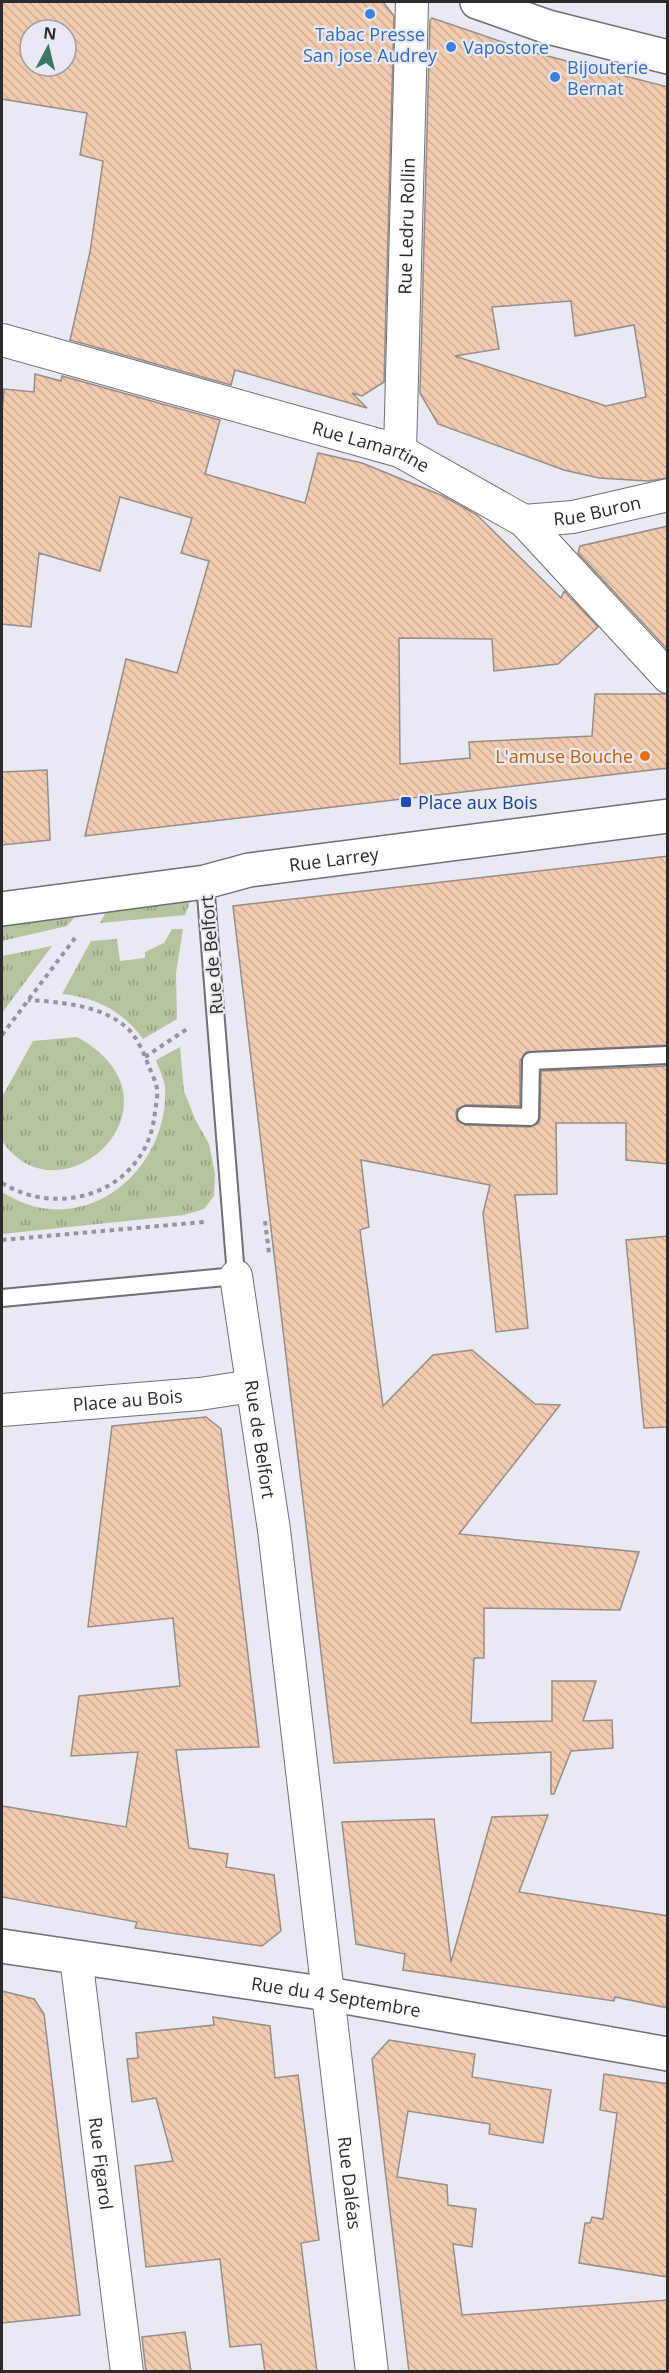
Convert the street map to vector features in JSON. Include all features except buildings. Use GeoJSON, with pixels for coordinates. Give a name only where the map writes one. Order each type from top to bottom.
{"type":"FeatureCollection","features":[{"type":"Feature","properties":{"kind":"main road"},"geometry":{"type":"LineString","coordinates":[[477,2],[548,27],[668,57]]}},
{"type":"Feature","properties":{"kind":"main road","name":"Rue Larrey"},"geometry":{"type":"LineString","coordinates":[[2,909],[205,882],[249,870],[668,816]]}},
{"type":"Feature","properties":{"kind":"main road","name":"Rue du 4 Septembre"},"geometry":{"type":"LineString","coordinates":[[2,1946],[328,1994],[668,2054]]}},
{"type":"Feature","properties":{"kind":"street","name":"Rue Ledru Rollin"},"geometry":{"type":"LineString","coordinates":[[400,451],[412,2]]}},
{"type":"Feature","properties":{"kind":"street","name":"Rue Lamartine"},"geometry":{"type":"LineString","coordinates":[[2,340],[400,451],[524,520],[668,676]]}},
{"type":"Feature","properties":{"kind":"street","name":"Rue Buron"},"geometry":{"type":"LineString","coordinates":[[524,520],[573,517],[668,495]]}},
{"type":"Feature","properties":{"kind":"street","name":"Rue de Belfort"},"geometry":{"type":"LineString","coordinates":[[236,1276],[274,1530],[328,1994]]}},
{"type":"Feature","properties":{"kind":"street","name":"Place au Bois"},"geometry":{"type":"LineString","coordinates":[[2,1410],[200,1394],[252,1386]]}},
{"type":"Feature","properties":{"kind":"street","name":"Rue Figarol"},"geometry":{"type":"LineString","coordinates":[[76,1957],[127,2372]]}},
{"type":"Feature","properties":{"kind":"street","name":"Rue Daléas"},"geometry":{"type":"LineString","coordinates":[[328,1994],[372,2372]]}},
{"type":"Feature","properties":{"kind":"lane","name":"Rue de Belfort"},"geometry":{"type":"LineString","coordinates":[[205,882],[236,1276]]}},
{"type":"Feature","properties":{"kind":"lane"},"geometry":{"type":"LineString","coordinates":[[466,1115],[530,1117],[531,1061],[668,1055]]}},
{"type":"Feature","properties":{"kind":"lane"},"geometry":{"type":"LineString","coordinates":[[2,1298],[236,1276]]}},
{"type":"Feature","properties":{"kind":"path"},"geometry":{"type":"LineString","coordinates":[[2,1035],[79,932]]}},
{"type":"Feature","properties":{"kind":"path"},"geometry":{"type":"LineString","coordinates":[[2,1183],[14,1191],[53,1199],[87,1196],[118,1182],[143,1154],[154,1129],[157,1089],[145,1057],[128,1028],[99,1012],[63,1002],[28,1000]]}},
{"type":"Feature","properties":{"kind":"path"},"geometry":{"type":"LineString","coordinates":[[145,1057],[216,1009]]}},
{"type":"Feature","properties":{"kind":"path"},"geometry":{"type":"LineString","coordinates":[[2,1240],[264,1217],[269,1252]]}},
{"type":"Feature","properties":{"kind":"green space"},"geometry":{"type":"Polygon","coordinates":[[[191,899],[185,915],[100,923],[108,908],[191,899]]]}},
{"type":"Feature","properties":{"kind":"green space"},"geometry":{"type":"Polygon","coordinates":[[[79,912],[67,926],[2,941],[2,921],[79,912]]]}},
{"type":"Feature","properties":{"kind":"green space"},"geometry":{"type":"Polygon","coordinates":[[[172,929],[183,929],[176,973],[177,1019],[143,1039],[127,1021],[107,1007],[86,998],[62,994],[91,941],[117,939],[120,961],[145,958],[145,952],[164,943],[172,929]]]}},
{"type":"Feature","properties":{"kind":"green space"},"geometry":{"type":"Polygon","coordinates":[[[52,946],[2,1013],[2,956],[52,946]]]}},
{"type":"Feature","properties":{"kind":"green space"},"geometry":{"type":"Polygon","coordinates":[[[77,1037],[110,1064],[123,1093],[121,1121],[106,1146],[83,1163],[55,1170],[27,1164],[2,1141],[2,1097],[33,1041],[77,1037]]]}},
{"type":"Feature","properties":{"kind":"green space"},"geometry":{"type":"Polygon","coordinates":[[[180,1047],[184,1091],[195,1119],[209,1144],[215,1174],[214,1196],[204,1209],[184,1215],[2,1234],[2,1192],[32,1206],[63,1209],[88,1205],[110,1194],[129,1179],[145,1160],[157,1137],[164,1113],[165,1087],[156,1060],[180,1047]]]}},
{"type":"Feature","properties":{"kind":"place","name":"Tabac Presse San jose Audrey"},"geometry":{"type":"Point","coordinates":[370,14]}},
{"type":"Feature","properties":{"kind":"place","name":"Vapostore"},"geometry":{"type":"Point","coordinates":[451,47]}},
{"type":"Feature","properties":{"kind":"place","name":"Bijouterie Bernat"},"geometry":{"type":"Point","coordinates":[555,77]}},
{"type":"Feature","properties":{"kind":"place","name":"L'amuse Bouche"},"geometry":{"type":"Point","coordinates":[645,756]}},
{"type":"Feature","properties":{"kind":"place","name":"Place aux Bois"},"geometry":{"type":"Point","coordinates":[406,802]}}]}
